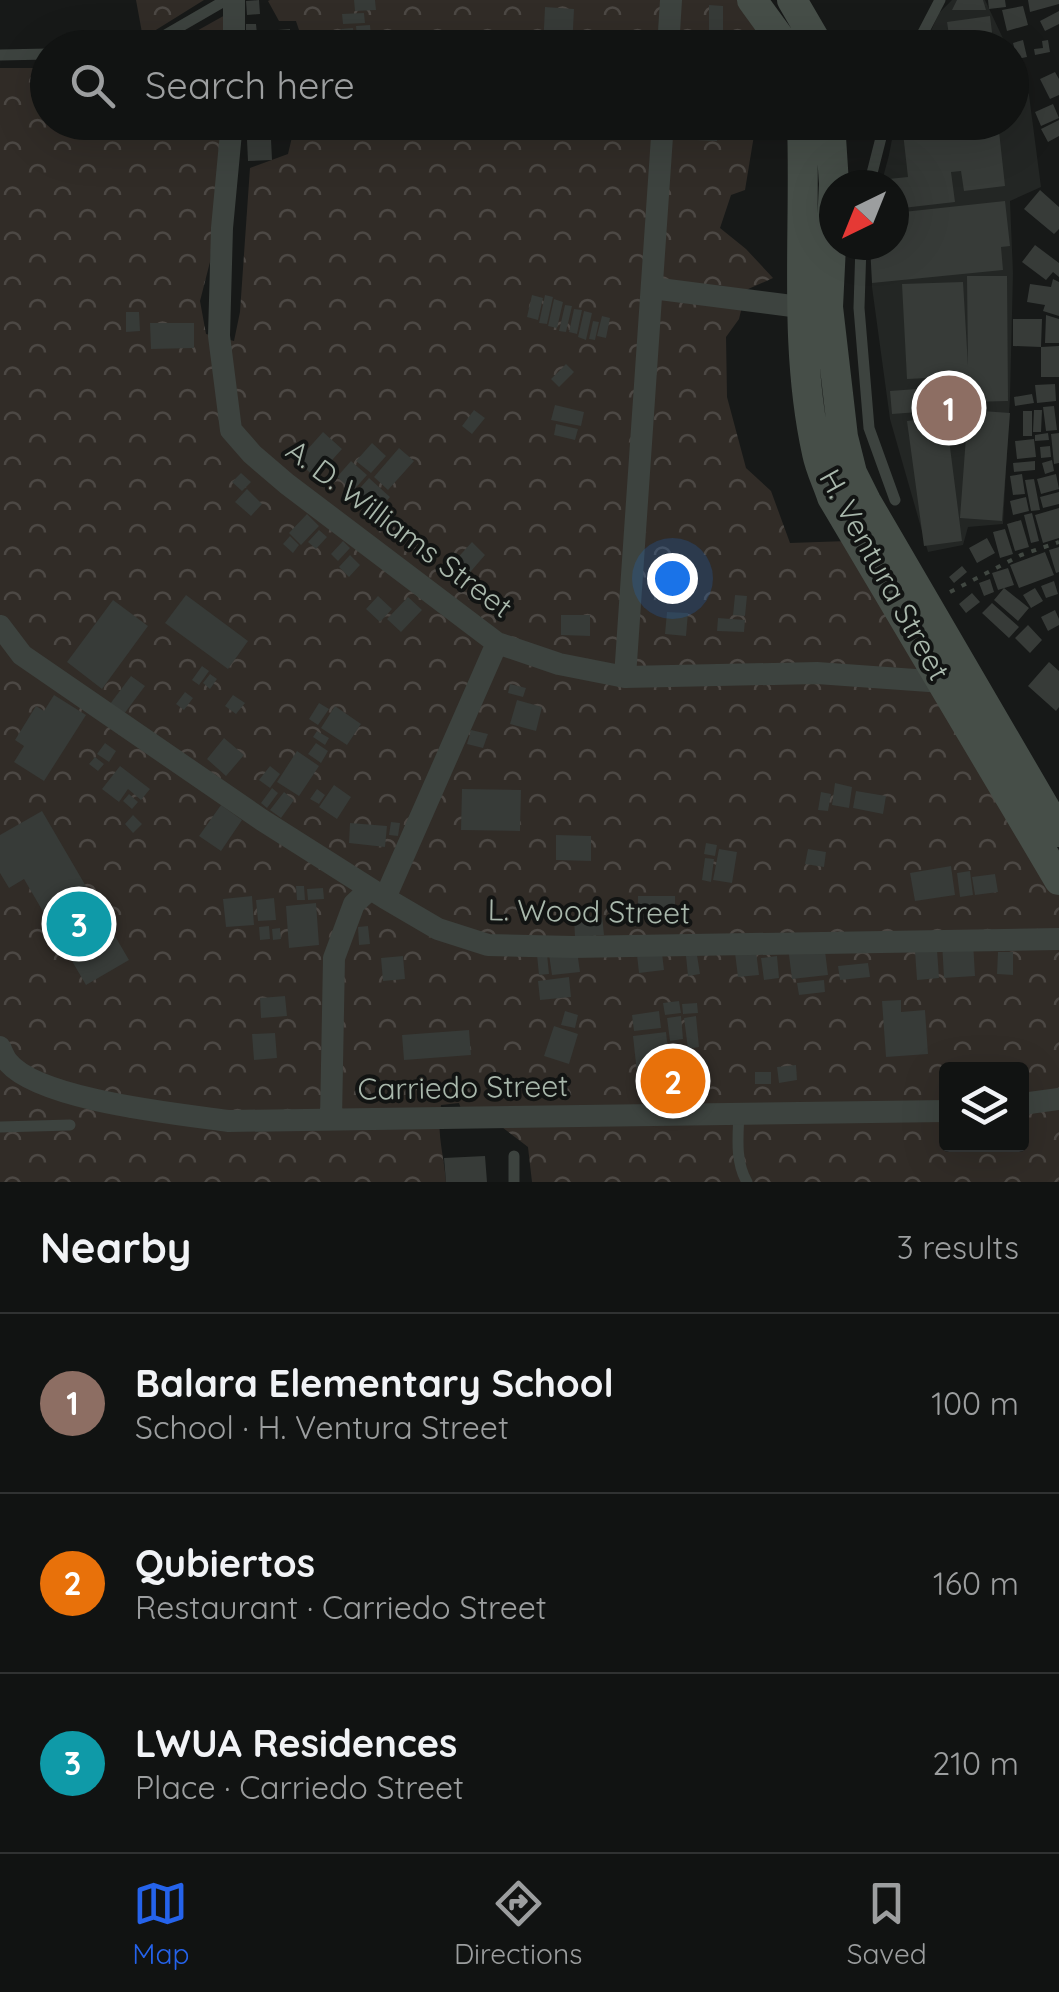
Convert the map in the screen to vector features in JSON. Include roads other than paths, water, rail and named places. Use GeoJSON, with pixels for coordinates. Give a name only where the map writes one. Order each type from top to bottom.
{"type":"FeatureCollection","features":[{"type":"Feature","properties":{"kind":"street"},"geometry":{"type":"LineString","coordinates":[[230,0],[232,30]]}},
{"type":"Feature","properties":{"kind":"street"},"geometry":{"type":"LineString","coordinates":[[669,30],[671,0]]}},
{"type":"Feature","properties":{"kind":"street"},"geometry":{"type":"LineString","coordinates":[[752,0],[773,30]]}},
{"type":"Feature","properties":{"kind":"street"},"geometry":{"type":"LineString","coordinates":[[792,0],[810,30]]}},
{"type":"Feature","properties":{"kind":"street","name":"A. D. Williams Street"},"geometry":{"type":"LineString","coordinates":[[230,140],[222,228],[219,336],[231,430],[288,484],[498,644],[559,664],[626,677],[954,675]]}},
{"type":"Feature","properties":{"kind":"street"},"geometry":{"type":"LineString","coordinates":[[626,677],[662,140]]}},
{"type":"Feature","properties":{"kind":"street","name":"H. Ventura Street"},"geometry":{"type":"LineString","coordinates":[[803,140],[805,188],[829,307],[843,437],[852,473],[928,605],[954,675],[1059,880]]}},
{"type":"Feature","properties":{"kind":"street","name":"H. Ventura Street"},"geometry":{"type":"LineString","coordinates":[[831,140],[834,184],[829,307],[807,386],[817,455],[832,496],[1059,832]]}},
{"type":"Feature","properties":{"kind":"street"},"geometry":{"type":"LineString","coordinates":[[652,288],[829,307]]}},
{"type":"Feature","properties":{"kind":"street","name":"L. Wood Street"},"geometry":{"type":"LineString","coordinates":[[0,626],[11,656],[378,893],[438,929],[488,946],[1059,939]]}},
{"type":"Feature","properties":{"kind":"street"},"geometry":{"type":"LineString","coordinates":[[332,1119],[334,958],[354,904],[378,893],[498,644]]}},
{"type":"Feature","properties":{"kind":"street","name":"Carriedo Street"},"geometry":{"type":"LineString","coordinates":[[3,1058],[56,1091],[229,1122],[939,1111]]}},
{"type":"Feature","properties":{"kind":"street"},"geometry":{"type":"LineString","coordinates":[[1029,1103],[1059,1100]]}},
{"type":"Feature","properties":{"kind":"lane"},"geometry":{"type":"LineString","coordinates":[[176,30],[230,0]]}},
{"type":"Feature","properties":{"kind":"lane"},"geometry":{"type":"LineString","coordinates":[[923,30],[938,1]]}},
{"type":"Feature","properties":{"kind":"lane"},"geometry":{"type":"LineString","coordinates":[[0,55],[30,54]]}},
{"type":"Feature","properties":{"kind":"lane"},"geometry":{"type":"LineString","coordinates":[[873,170],[880,140]]}},
{"type":"Feature","properties":{"kind":"lane","name":"H. Ventura Street"},"geometry":{"type":"LineString","coordinates":[[853,260],[829,307],[895,500]]}},
{"type":"Feature","properties":{"kind":"lane"},"geometry":{"type":"LineString","coordinates":[[739,1112],[738,1147],[742,1174],[748,1182]]}},
{"type":"Feature","properties":{"kind":"lane"},"geometry":{"type":"LineString","coordinates":[[0,1127],[70,1125]]}},
{"type":"Feature","properties":{"kind":"lane"},"geometry":{"type":"LineString","coordinates":[[514,1156],[514,1182]]}},
{"type":"Feature","properties":{"kind":"place","name":"Balara Elementary School"},"geometry":{"type":"Point","coordinates":[949,408]}},
{"type":"Feature","properties":{"kind":"place","name":"LWUA Residences"},"geometry":{"type":"Point","coordinates":[79,924]}},
{"type":"Feature","properties":{"kind":"place","name":"Qubiertos"},"geometry":{"type":"Point","coordinates":[673,1081]}}]}
